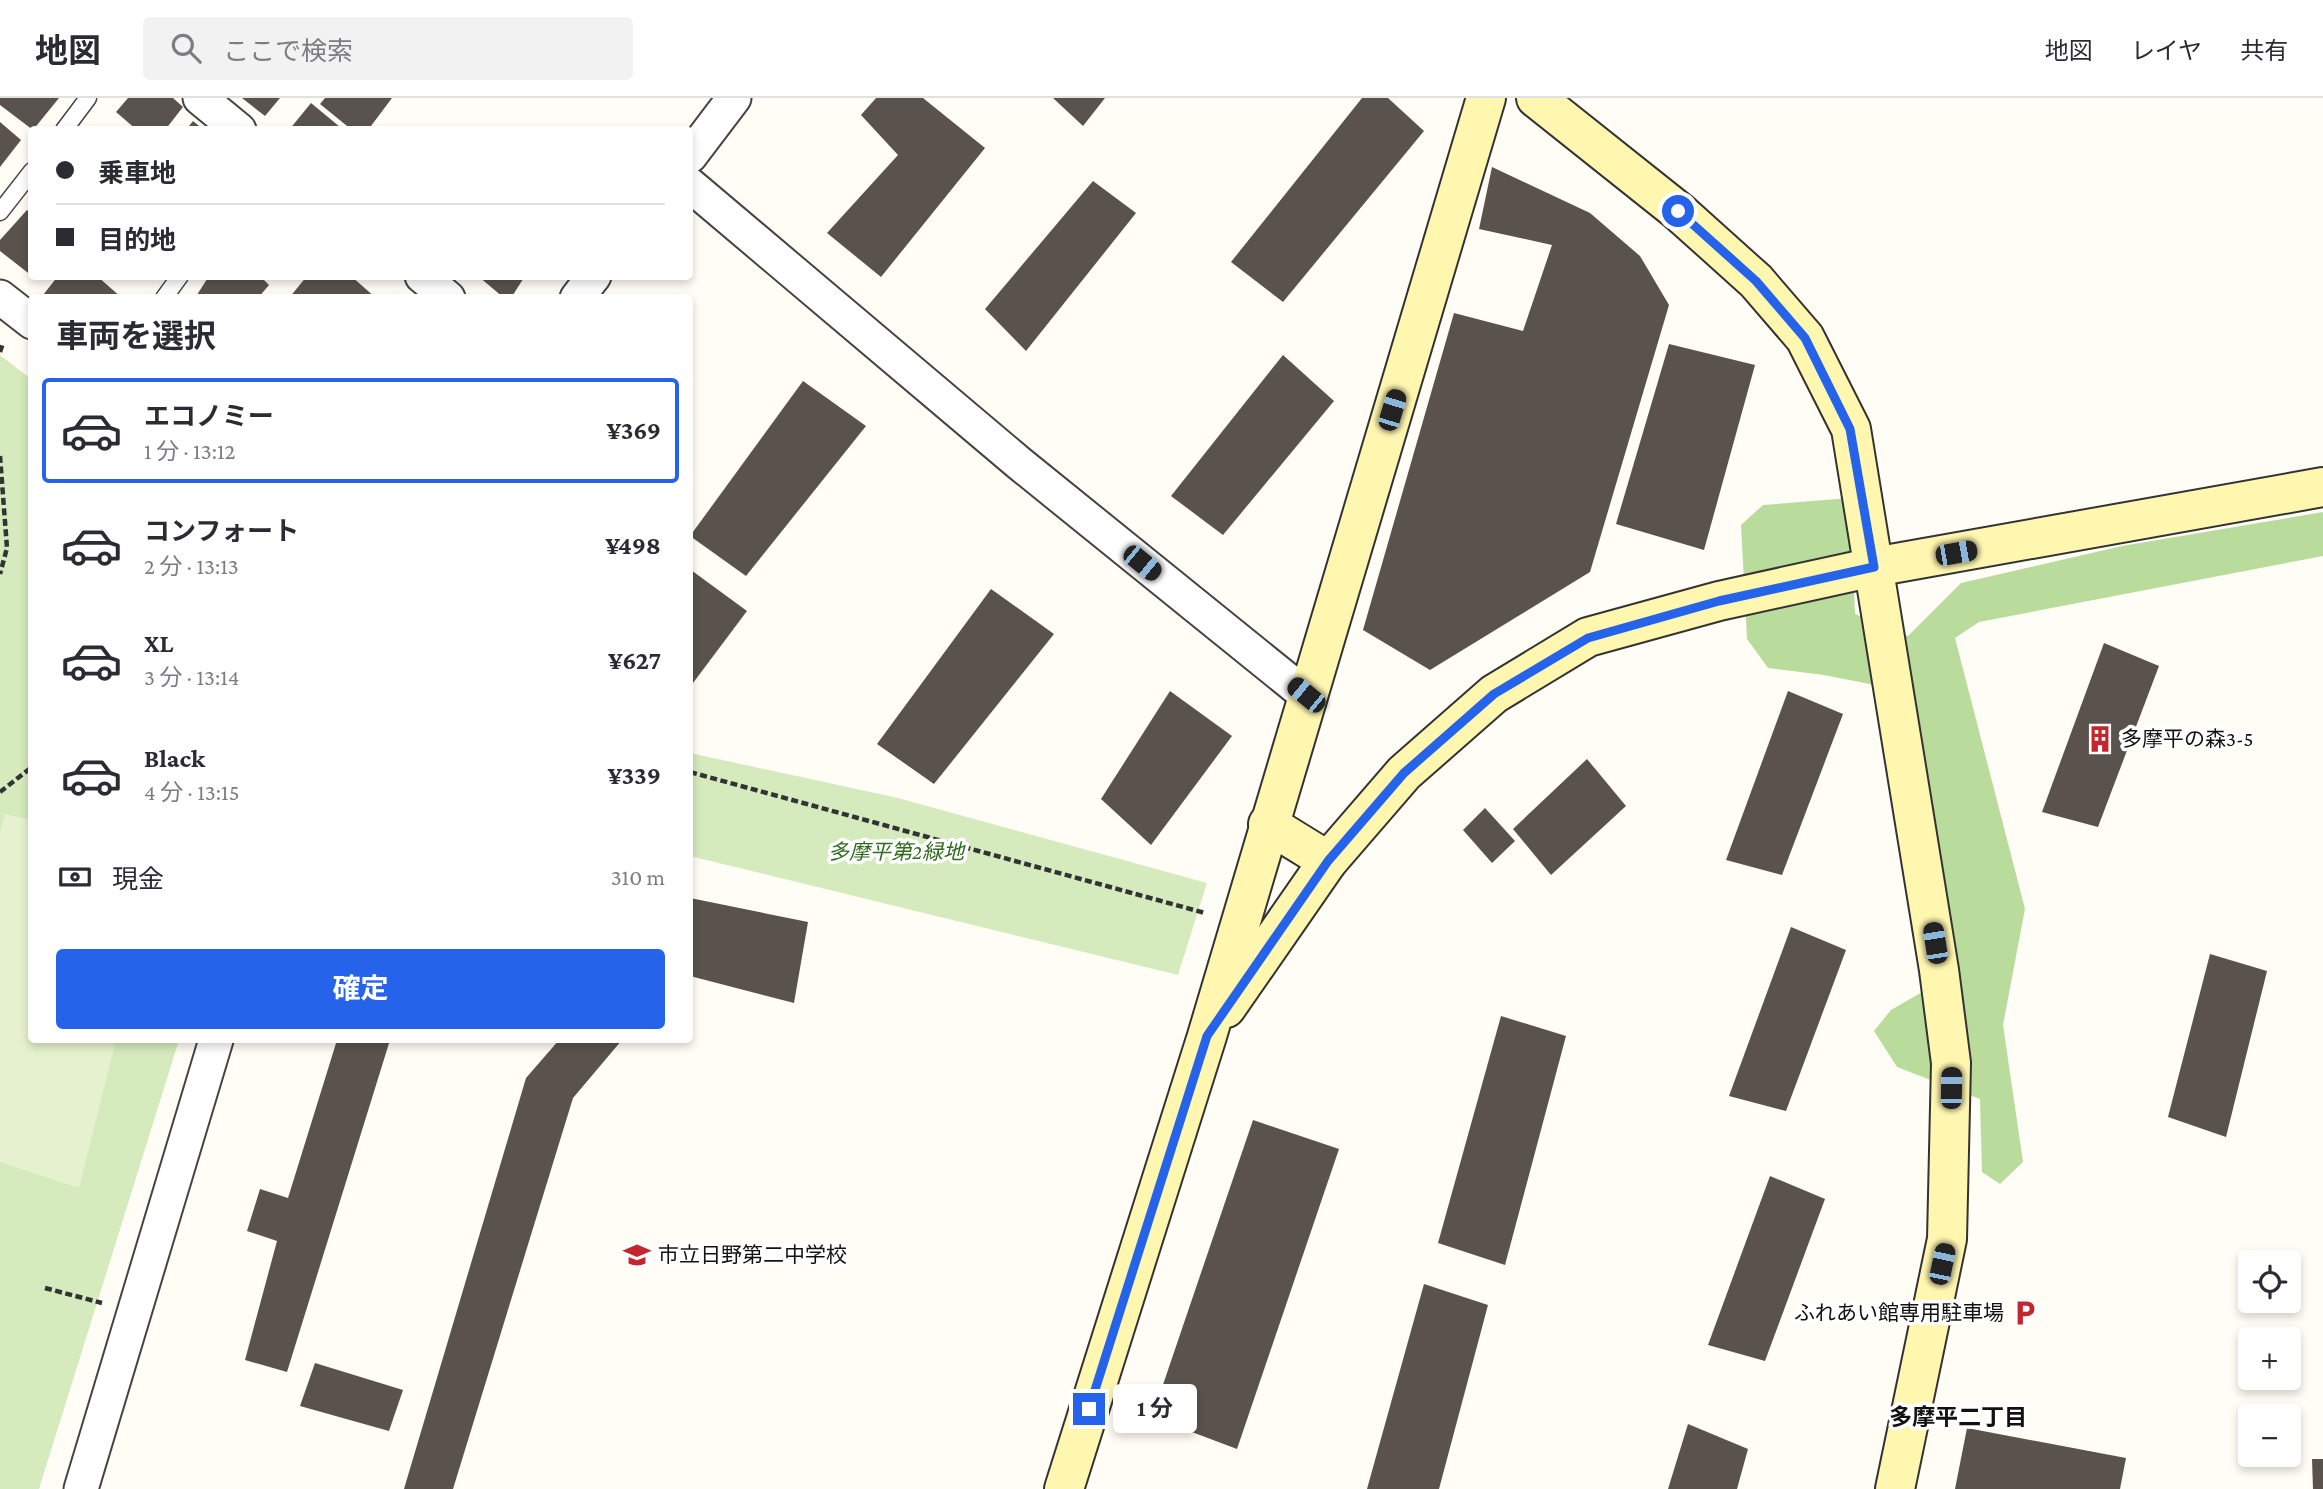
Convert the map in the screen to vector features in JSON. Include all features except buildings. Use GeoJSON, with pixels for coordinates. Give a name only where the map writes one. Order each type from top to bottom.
{"type":"FeatureCollection","features":[{"type":"Feature","properties":{"kind":"street"},"geometry":{"type":"LineString","coordinates":[[200,98],[234,126]]}},
{"type":"Feature","properties":{"kind":"street"},"geometry":{"type":"LineString","coordinates":[[693,152],[734,98]]}},
{"type":"Feature","properties":{"kind":"street"},"geometry":{"type":"LineString","coordinates":[[1064,1489],[1207,1036],[1306,695],[1486,98]]}},
{"type":"Feature","properties":{"kind":"street"},"geometry":{"type":"LineString","coordinates":[[1536,98],[1678,211],[1756,281],[1805,338],[1850,429],[1951,1063],[1947,1239],[1895,1489]]}},
{"type":"Feature","properties":{"kind":"street"},"geometry":{"type":"LineString","coordinates":[[693,188],[1019,463],[1306,695]]}},
{"type":"Feature","properties":{"kind":"street"},"geometry":{"type":"LineString","coordinates":[[427,280],[443,294]]}},
{"type":"Feature","properties":{"kind":"street"},"geometry":{"type":"LineString","coordinates":[[580,294],[591,280]]}},
{"type":"Feature","properties":{"kind":"street"},"geometry":{"type":"LineString","coordinates":[[0,297],[28,319]]}},
{"type":"Feature","properties":{"kind":"street"},"geometry":{"type":"LineString","coordinates":[[1207,1036],[1328,861],[1404,773],[1494,694],[1588,638],[1719,601],[1874,567],[2323,487]]}},
{"type":"Feature","properties":{"kind":"street"},"geometry":{"type":"LineString","coordinates":[[1268,824],[1328,861]]}},
{"type":"Feature","properties":{"kind":"street"},"geometry":{"type":"LineString","coordinates":[[91,1486],[135,1312],[215,1043]]}},
{"type":"Feature","properties":{"kind":"lane"},"geometry":{"type":"LineString","coordinates":[[67,126],[88,98]]}},
{"type":"Feature","properties":{"kind":"lane"},"geometry":{"type":"LineString","coordinates":[[0,212],[28,176]]}},
{"type":"Feature","properties":{"kind":"path"},"geometry":{"type":"LineString","coordinates":[[0,456],[7,548],[0,575]]}},
{"type":"Feature","properties":{"kind":"path"},"geometry":{"type":"LineString","coordinates":[[0,792],[28,770]]}},
{"type":"Feature","properties":{"kind":"path"},"geometry":{"type":"LineString","coordinates":[[693,773],[1240,923]]}},
{"type":"Feature","properties":{"kind":"path"},"geometry":{"type":"LineString","coordinates":[[45,1288],[135,1312]]}},
{"type":"Feature","properties":{"kind":"green space"},"geometry":{"type":"Polygon","coordinates":[[[0,355],[28,377],[28,1043],[178,1043],[39,1489],[0,1489],[0,355]]]}},
{"type":"Feature","properties":{"kind":"green space"},"geometry":{"type":"Polygon","coordinates":[[[1850,498],[1855,614],[1908,636],[1961,583],[2122,546],[2323,512],[2323,556],[1979,622],[1955,638],[2025,909],[2003,1025],[2023,1162],[2000,1184],[1982,1172],[1980,1099],[1897,1067],[1874,1031],[1891,1010],[1955,973],[1915,693],[1824,675],[1768,668],[1747,639],[1741,525],[1763,505],[1850,498]]]}},
{"type":"Feature","properties":{"kind":"green space","name":"多摩平第2緑地"},"geometry":{"type":"Polygon","coordinates":[[[693,754],[898,798],[1207,883],[1178,975],[693,857],[693,754]]]}},
{"type":"Feature","properties":{"kind":"green space"},"geometry":{"type":"Polygon","coordinates":[[[5,814],[28,819],[28,1043],[115,1043],[79,1188],[0,1162],[0,831],[5,814]]]}},
{"type":"Feature","properties":{"kind":"place","name":"多摩平の森3-5"},"geometry":{"type":"Point","coordinates":[2100,739]}},
{"type":"Feature","properties":{"kind":"place","name":"市立日野第二中学校"},"geometry":{"type":"Point","coordinates":[637,1255]}},
{"type":"Feature","properties":{"kind":"place","name":"ふれあい館専用駐車場"},"geometry":{"type":"Point","coordinates":[2025,1313]}},
{"type":"Feature","properties":{"kind":"district","name":"多摩平二丁目"},"geometry":{"type":"Point","coordinates":[1958,1417]}},
{"type":"Feature","properties":{"kind":"route"},"geometry":{"type":"LineString","coordinates":[[1089,1409],[1207,1036],[1328,861],[1404,773],[1494,694],[1588,638],[1719,601],[1874,567],[1850,429],[1805,338],[1756,281],[1678,211]]}}]}
